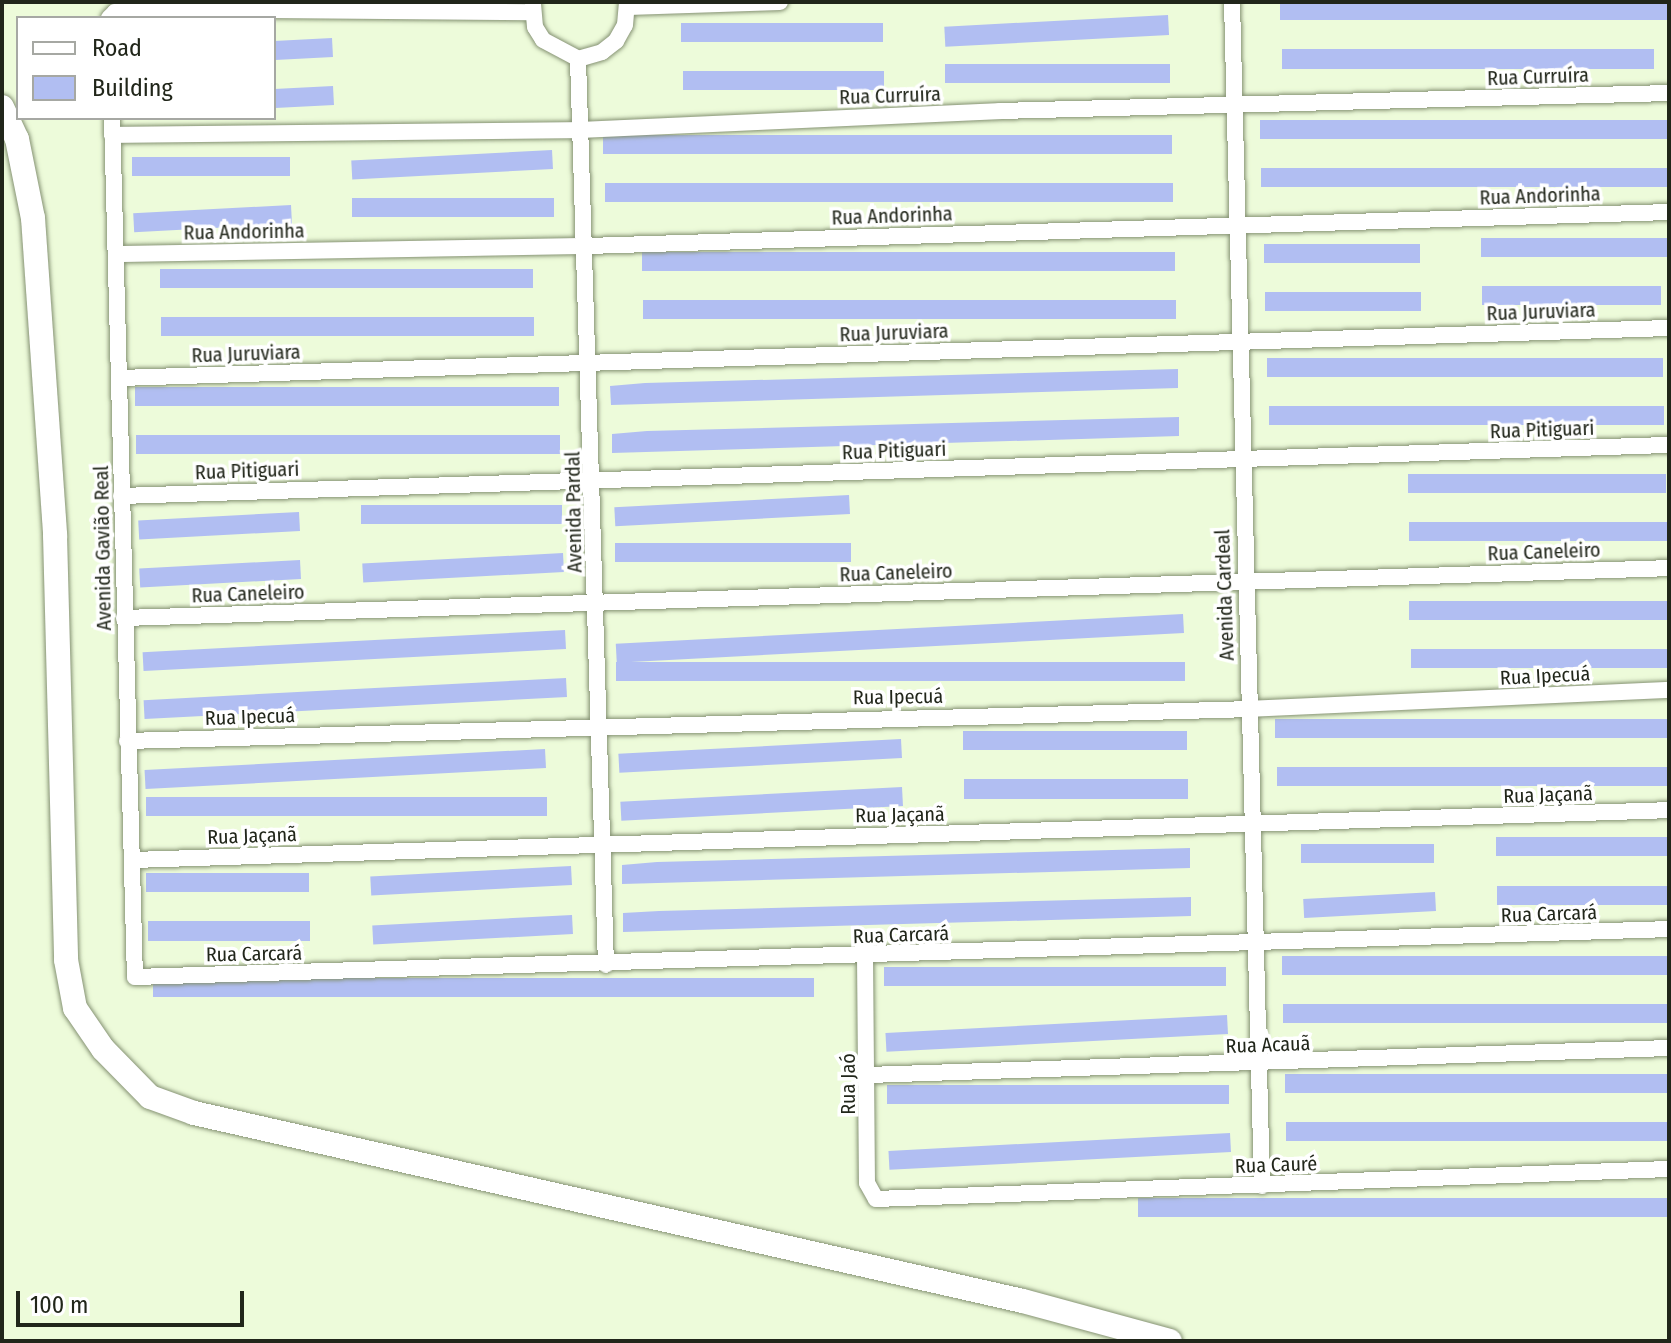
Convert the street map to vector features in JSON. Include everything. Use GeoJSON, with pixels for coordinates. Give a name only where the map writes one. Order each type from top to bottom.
{"type":"FeatureCollection","features":[{"type":"Feature","properties":{"kind":"main road"},"geometry":{"type":"LineString","coordinates":[[2,107],[17,139],[33,218],[55,535],[66,960],[75,1008],[103,1049],[150,1097],[194,1113],[1008,1297],[1170,1341]]}},
{"type":"Feature","properties":{"kind":"street"},"geometry":{"type":"LineString","coordinates":[[112,16],[122,10],[152,9],[533,7],[543,40],[578,59],[602,52],[616,41],[627,4],[780,2]]}},
{"type":"Feature","properties":{"kind":"street","name":"Avenida Cardeal"},"geometry":{"type":"LineString","coordinates":[[1232,2],[1240,461],[1262,1186]]}},
{"type":"Feature","properties":{"kind":"street","name":"Avenida Pardal"},"geometry":{"type":"LineString","coordinates":[[578,59],[591,364],[606,965]]}},
{"type":"Feature","properties":{"kind":"street","name":"Rua Curruíra"},"geometry":{"type":"LineString","coordinates":[[112,126],[582,130],[1669,93]]}},
{"type":"Feature","properties":{"kind":"street","name":"Avenida Gavião Real"},"geometry":{"type":"LineString","coordinates":[[112,126],[135,977]]}},
{"type":"Feature","properties":{"kind":"street","name":"Rua Andorinha"},"geometry":{"type":"LineString","coordinates":[[116,254],[587,246],[1669,212]]}},
{"type":"Feature","properties":{"kind":"street","name":"Rua Juruviara"},"geometry":{"type":"LineString","coordinates":[[120,378],[1669,328]]}},
{"type":"Feature","properties":{"kind":"street","name":"Rua Pitiguari"},"geometry":{"type":"LineString","coordinates":[[121,496],[1669,445]]}},
{"type":"Feature","properties":{"kind":"street","name":"Rua Caneleiro"},"geometry":{"type":"LineString","coordinates":[[124,618],[1669,568]]}},
{"type":"Feature","properties":{"kind":"street","name":"Rua Ipecuá"},"geometry":{"type":"LineString","coordinates":[[127,741],[599,724],[1249,709],[1669,690]]}},
{"type":"Feature","properties":{"kind":"street","name":"Rua Jaçanã"},"geometry":{"type":"LineString","coordinates":[[133,860],[603,842],[1252,828],[1669,810]]}},
{"type":"Feature","properties":{"kind":"street","name":"Rua Carcará"},"geometry":{"type":"LineString","coordinates":[[135,977],[1254,946],[1669,929]]}},
{"type":"Feature","properties":{"kind":"street","name":"Rua Jaó"},"geometry":{"type":"LineString","coordinates":[[865,956],[867,1183],[872,1195],[885,1200]]}},
{"type":"Feature","properties":{"kind":"street","name":"Rua Acauã"},"geometry":{"type":"LineString","coordinates":[[868,1075],[1257,1065],[1669,1048]]}},
{"type":"Feature","properties":{"kind":"street","name":"Rua Cauré"},"geometry":{"type":"LineString","coordinates":[[885,1200],[1669,1169]]}},
{"type":"Feature","properties":{"kind":"building"},"geometry":{"type":"Polygon","coordinates":[[[1280,2],[1669,2],[1669,20],[1280,20],[1280,2]]]}},
{"type":"Feature","properties":{"kind":"building"},"geometry":{"type":"Polygon","coordinates":[[[1168,15],[1169,35],[945,47],[944,27],[1168,15]]]}},
{"type":"Feature","properties":{"kind":"building"},"geometry":{"type":"Polygon","coordinates":[[[681,23],[883,23],[883,42],[681,42],[681,23]]]}},
{"type":"Feature","properties":{"kind":"building"},"geometry":{"type":"Polygon","coordinates":[[[332,38],[333,57],[276,60],[276,41],[332,38]]]}},
{"type":"Feature","properties":{"kind":"building"},"geometry":{"type":"Polygon","coordinates":[[[1282,49],[1654,49],[1654,69],[1282,69],[1282,49]]]}},
{"type":"Feature","properties":{"kind":"building"},"geometry":{"type":"Polygon","coordinates":[[[945,64],[1170,64],[1170,83],[945,83],[945,64]]]}},
{"type":"Feature","properties":{"kind":"building"},"geometry":{"type":"Polygon","coordinates":[[[683,71],[884,71],[884,90],[683,90],[683,71]]]}},
{"type":"Feature","properties":{"kind":"building"},"geometry":{"type":"Polygon","coordinates":[[[333,86],[334,105],[276,108],[276,89],[333,86]]]}},
{"type":"Feature","properties":{"kind":"building"},"geometry":{"type":"Polygon","coordinates":[[[1260,120],[1669,120],[1669,139],[1260,139],[1260,120]]]}},
{"type":"Feature","properties":{"kind":"building"},"geometry":{"type":"Polygon","coordinates":[[[603,135],[1172,135],[1172,154],[603,154],[603,135]]]}},
{"type":"Feature","properties":{"kind":"building"},"geometry":{"type":"Polygon","coordinates":[[[552,150],[553,169],[352,179],[351,161],[552,150]]]}},
{"type":"Feature","properties":{"kind":"building"},"geometry":{"type":"Polygon","coordinates":[[[132,157],[290,157],[290,176],[132,176],[132,157]]]}},
{"type":"Feature","properties":{"kind":"building"},"geometry":{"type":"Polygon","coordinates":[[[1261,168],[1669,168],[1669,187],[1261,187],[1261,168]]]}},
{"type":"Feature","properties":{"kind":"building"},"geometry":{"type":"Polygon","coordinates":[[[605,183],[1173,183],[1173,202],[605,202],[605,183]]]}},
{"type":"Feature","properties":{"kind":"building"},"geometry":{"type":"Polygon","coordinates":[[[352,198],[554,198],[554,217],[352,217],[352,198]]]}},
{"type":"Feature","properties":{"kind":"building"},"geometry":{"type":"Polygon","coordinates":[[[291,205],[292,224],[134,232],[133,213],[291,205]]]}},
{"type":"Feature","properties":{"kind":"building"},"geometry":{"type":"Polygon","coordinates":[[[1481,238],[1669,238],[1669,257],[1481,257],[1481,238]]]}},
{"type":"Feature","properties":{"kind":"building"},"geometry":{"type":"Polygon","coordinates":[[[1264,244],[1420,244],[1420,263],[1264,263],[1264,244]]]}},
{"type":"Feature","properties":{"kind":"building"},"geometry":{"type":"Polygon","coordinates":[[[642,252],[1175,252],[1175,271],[642,271],[642,252]]]}},
{"type":"Feature","properties":{"kind":"building"},"geometry":{"type":"Polygon","coordinates":[[[160,269],[533,269],[533,288],[160,288],[160,269]]]}},
{"type":"Feature","properties":{"kind":"building"},"geometry":{"type":"Polygon","coordinates":[[[1482,286],[1661,286],[1661,305],[1482,305],[1482,286]]]}},
{"type":"Feature","properties":{"kind":"building"},"geometry":{"type":"Polygon","coordinates":[[[1265,292],[1421,292],[1421,311],[1265,311],[1265,292]]]}},
{"type":"Feature","properties":{"kind":"building"},"geometry":{"type":"Polygon","coordinates":[[[643,300],[1176,300],[1176,319],[643,319],[643,300]]]}},
{"type":"Feature","properties":{"kind":"building"},"geometry":{"type":"Polygon","coordinates":[[[161,317],[534,317],[534,336],[161,336],[161,317]]]}},
{"type":"Feature","properties":{"kind":"building"},"geometry":{"type":"Polygon","coordinates":[[[1267,358],[1663,358],[1663,377],[1267,377],[1267,358]]]}},
{"type":"Feature","properties":{"kind":"building"},"geometry":{"type":"Polygon","coordinates":[[[1178,369],[1178,388],[611,405],[610,386],[645,383],[1178,369]]]}},
{"type":"Feature","properties":{"kind":"building"},"geometry":{"type":"Polygon","coordinates":[[[135,387],[559,387],[559,406],[135,406],[135,387]]]}},
{"type":"Feature","properties":{"kind":"building"},"geometry":{"type":"Polygon","coordinates":[[[1269,406],[1664,406],[1664,425],[1269,425],[1269,406]]]}},
{"type":"Feature","properties":{"kind":"building"},"geometry":{"type":"Polygon","coordinates":[[[1179,417],[1179,436],[612,453],[612,434],[647,431],[1179,417]]]}},
{"type":"Feature","properties":{"kind":"building"},"geometry":{"type":"Polygon","coordinates":[[[136,435],[560,435],[560,454],[136,454],[136,435]]]}},
{"type":"Feature","properties":{"kind":"building"},"geometry":{"type":"Polygon","coordinates":[[[1408,474],[1666,474],[1666,493],[1408,493],[1408,474]]]}},
{"type":"Feature","properties":{"kind":"building"},"geometry":{"type":"Polygon","coordinates":[[[849,495],[850,514],[615,526],[614,507],[849,495]]]}},
{"type":"Feature","properties":{"kind":"building"},"geometry":{"type":"Polygon","coordinates":[[[361,505],[562,505],[562,524],[361,524],[361,505]]]}},
{"type":"Feature","properties":{"kind":"building"},"geometry":{"type":"Polygon","coordinates":[[[299,512],[300,531],[139,539],[138,520],[299,512]]]}},
{"type":"Feature","properties":{"kind":"building"},"geometry":{"type":"Polygon","coordinates":[[[1409,522],[1667,522],[1667,541],[1409,541],[1409,522]]]}},
{"type":"Feature","properties":{"kind":"building"},"geometry":{"type":"Polygon","coordinates":[[[615,543],[851,543],[851,562],[615,562],[615,543]]]}},
{"type":"Feature","properties":{"kind":"building"},"geometry":{"type":"Polygon","coordinates":[[[563,553],[564,572],[363,582],[362,564],[563,553]]]}},
{"type":"Feature","properties":{"kind":"building"},"geometry":{"type":"Polygon","coordinates":[[[300,560],[301,579],[140,587],[139,568],[300,560]]]}},
{"type":"Feature","properties":{"kind":"building"},"geometry":{"type":"Polygon","coordinates":[[[1409,601],[1668,601],[1668,620],[1409,620],[1409,601]]]}},
{"type":"Feature","properties":{"kind":"building"},"geometry":{"type":"Polygon","coordinates":[[[1183,614],[1184,633],[617,663],[616,644],[1183,614]]]}},
{"type":"Feature","properties":{"kind":"building"},"geometry":{"type":"Polygon","coordinates":[[[565,630],[566,649],[144,671],[143,652],[565,630]]]}},
{"type":"Feature","properties":{"kind":"building"},"geometry":{"type":"Polygon","coordinates":[[[1411,649],[1669,649],[1669,668],[1411,668],[1411,649]]]}},
{"type":"Feature","properties":{"kind":"building"},"geometry":{"type":"Polygon","coordinates":[[[616,662],[1185,662],[1185,681],[616,681],[616,662]]]}},
{"type":"Feature","properties":{"kind":"building"},"geometry":{"type":"Polygon","coordinates":[[[566,678],[567,697],[145,719],[144,700],[566,678]]]}},
{"type":"Feature","properties":{"kind":"building"},"geometry":{"type":"Polygon","coordinates":[[[1275,719],[1669,719],[1669,738],[1275,738],[1275,719]]]}},
{"type":"Feature","properties":{"kind":"building"},"geometry":{"type":"Polygon","coordinates":[[[963,731],[1187,731],[1187,750],[963,750],[963,731]]]}},
{"type":"Feature","properties":{"kind":"building"},"geometry":{"type":"Polygon","coordinates":[[[901,739],[902,758],[619,773],[618,754],[901,739]]]}},
{"type":"Feature","properties":{"kind":"building"},"geometry":{"type":"Polygon","coordinates":[[[545,749],[546,768],[146,789],[145,770],[545,749]]]}},
{"type":"Feature","properties":{"kind":"building"},"geometry":{"type":"Polygon","coordinates":[[[1277,767],[1669,767],[1669,786],[1277,786],[1277,767]]]}},
{"type":"Feature","properties":{"kind":"building"},"geometry":{"type":"Polygon","coordinates":[[[964,779],[1188,779],[1188,799],[964,799],[964,779]]]}},
{"type":"Feature","properties":{"kind":"building"},"geometry":{"type":"Polygon","coordinates":[[[902,787],[903,806],[621,821],[620,802],[902,787]]]}},
{"type":"Feature","properties":{"kind":"building"},"geometry":{"type":"Polygon","coordinates":[[[146,797],[547,797],[547,816],[146,816],[146,797]]]}},
{"type":"Feature","properties":{"kind":"building"},"geometry":{"type":"Polygon","coordinates":[[[1496,837],[1669,837],[1669,856],[1496,856],[1496,837]]]}},
{"type":"Feature","properties":{"kind":"building"},"geometry":{"type":"Polygon","coordinates":[[[1301,844],[1434,844],[1434,863],[1301,863],[1301,844]]]}},
{"type":"Feature","properties":{"kind":"building"},"geometry":{"type":"Polygon","coordinates":[[[1190,848],[1190,868],[622,884],[622,865],[657,862],[1190,848]]]}},
{"type":"Feature","properties":{"kind":"building"},"geometry":{"type":"Polygon","coordinates":[[[571,866],[572,885],[371,895],[370,877],[571,866]]]}},
{"type":"Feature","properties":{"kind":"building"},"geometry":{"type":"Polygon","coordinates":[[[146,873],[309,873],[309,892],[146,892],[146,873]]]}},
{"type":"Feature","properties":{"kind":"building"},"geometry":{"type":"Polygon","coordinates":[[[1497,886],[1669,886],[1669,905],[1497,905],[1497,886]]]}},
{"type":"Feature","properties":{"kind":"building"},"geometry":{"type":"Polygon","coordinates":[[[1435,892],[1436,911],[1304,918],[1303,899],[1435,892]]]}},
{"type":"Feature","properties":{"kind":"building"},"geometry":{"type":"Polygon","coordinates":[[[1191,897],[1191,916],[623,932],[623,913],[1191,897]]]}},
{"type":"Feature","properties":{"kind":"building"},"geometry":{"type":"Polygon","coordinates":[[[572,915],[573,934],[373,944],[372,925],[572,915]]]}},
{"type":"Feature","properties":{"kind":"building"},"geometry":{"type":"Polygon","coordinates":[[[148,921],[310,921],[310,941],[148,941],[148,921]]]}},
{"type":"Feature","properties":{"kind":"building"},"geometry":{"type":"Polygon","coordinates":[[[1282,956],[1669,956],[1669,975],[1282,975],[1282,956]]]}},
{"type":"Feature","properties":{"kind":"building"},"geometry":{"type":"Polygon","coordinates":[[[884,967],[1226,967],[1226,986],[884,986],[884,967]]]}},
{"type":"Feature","properties":{"kind":"building"},"geometry":{"type":"Polygon","coordinates":[[[153,978],[814,978],[814,997],[153,997],[153,978]]]}},
{"type":"Feature","properties":{"kind":"building"},"geometry":{"type":"Polygon","coordinates":[[[1283,1004],[1669,1004],[1669,1023],[1283,1023],[1283,1004]]]}},
{"type":"Feature","properties":{"kind":"building"},"geometry":{"type":"Polygon","coordinates":[[[1227,1015],[1228,1034],[886,1052],[885,1033],[1227,1015]]]}},
{"type":"Feature","properties":{"kind":"building"},"geometry":{"type":"Polygon","coordinates":[[[1285,1074],[1669,1074],[1669,1093],[1285,1093],[1285,1074]]]}},
{"type":"Feature","properties":{"kind":"building"},"geometry":{"type":"Polygon","coordinates":[[[887,1085],[1229,1085],[1229,1104],[887,1104],[887,1085]]]}},
{"type":"Feature","properties":{"kind":"building"},"geometry":{"type":"Polygon","coordinates":[[[1286,1122],[1669,1122],[1669,1141],[1286,1141],[1286,1122]]]}},
{"type":"Feature","properties":{"kind":"building"},"geometry":{"type":"Polygon","coordinates":[[[1230,1133],[1231,1152],[889,1170],[888,1151],[1230,1133]]]}},
{"type":"Feature","properties":{"kind":"building"},"geometry":{"type":"Polygon","coordinates":[[[1138,1198],[1669,1198],[1669,1217],[1138,1217],[1138,1198]]]}}]}
